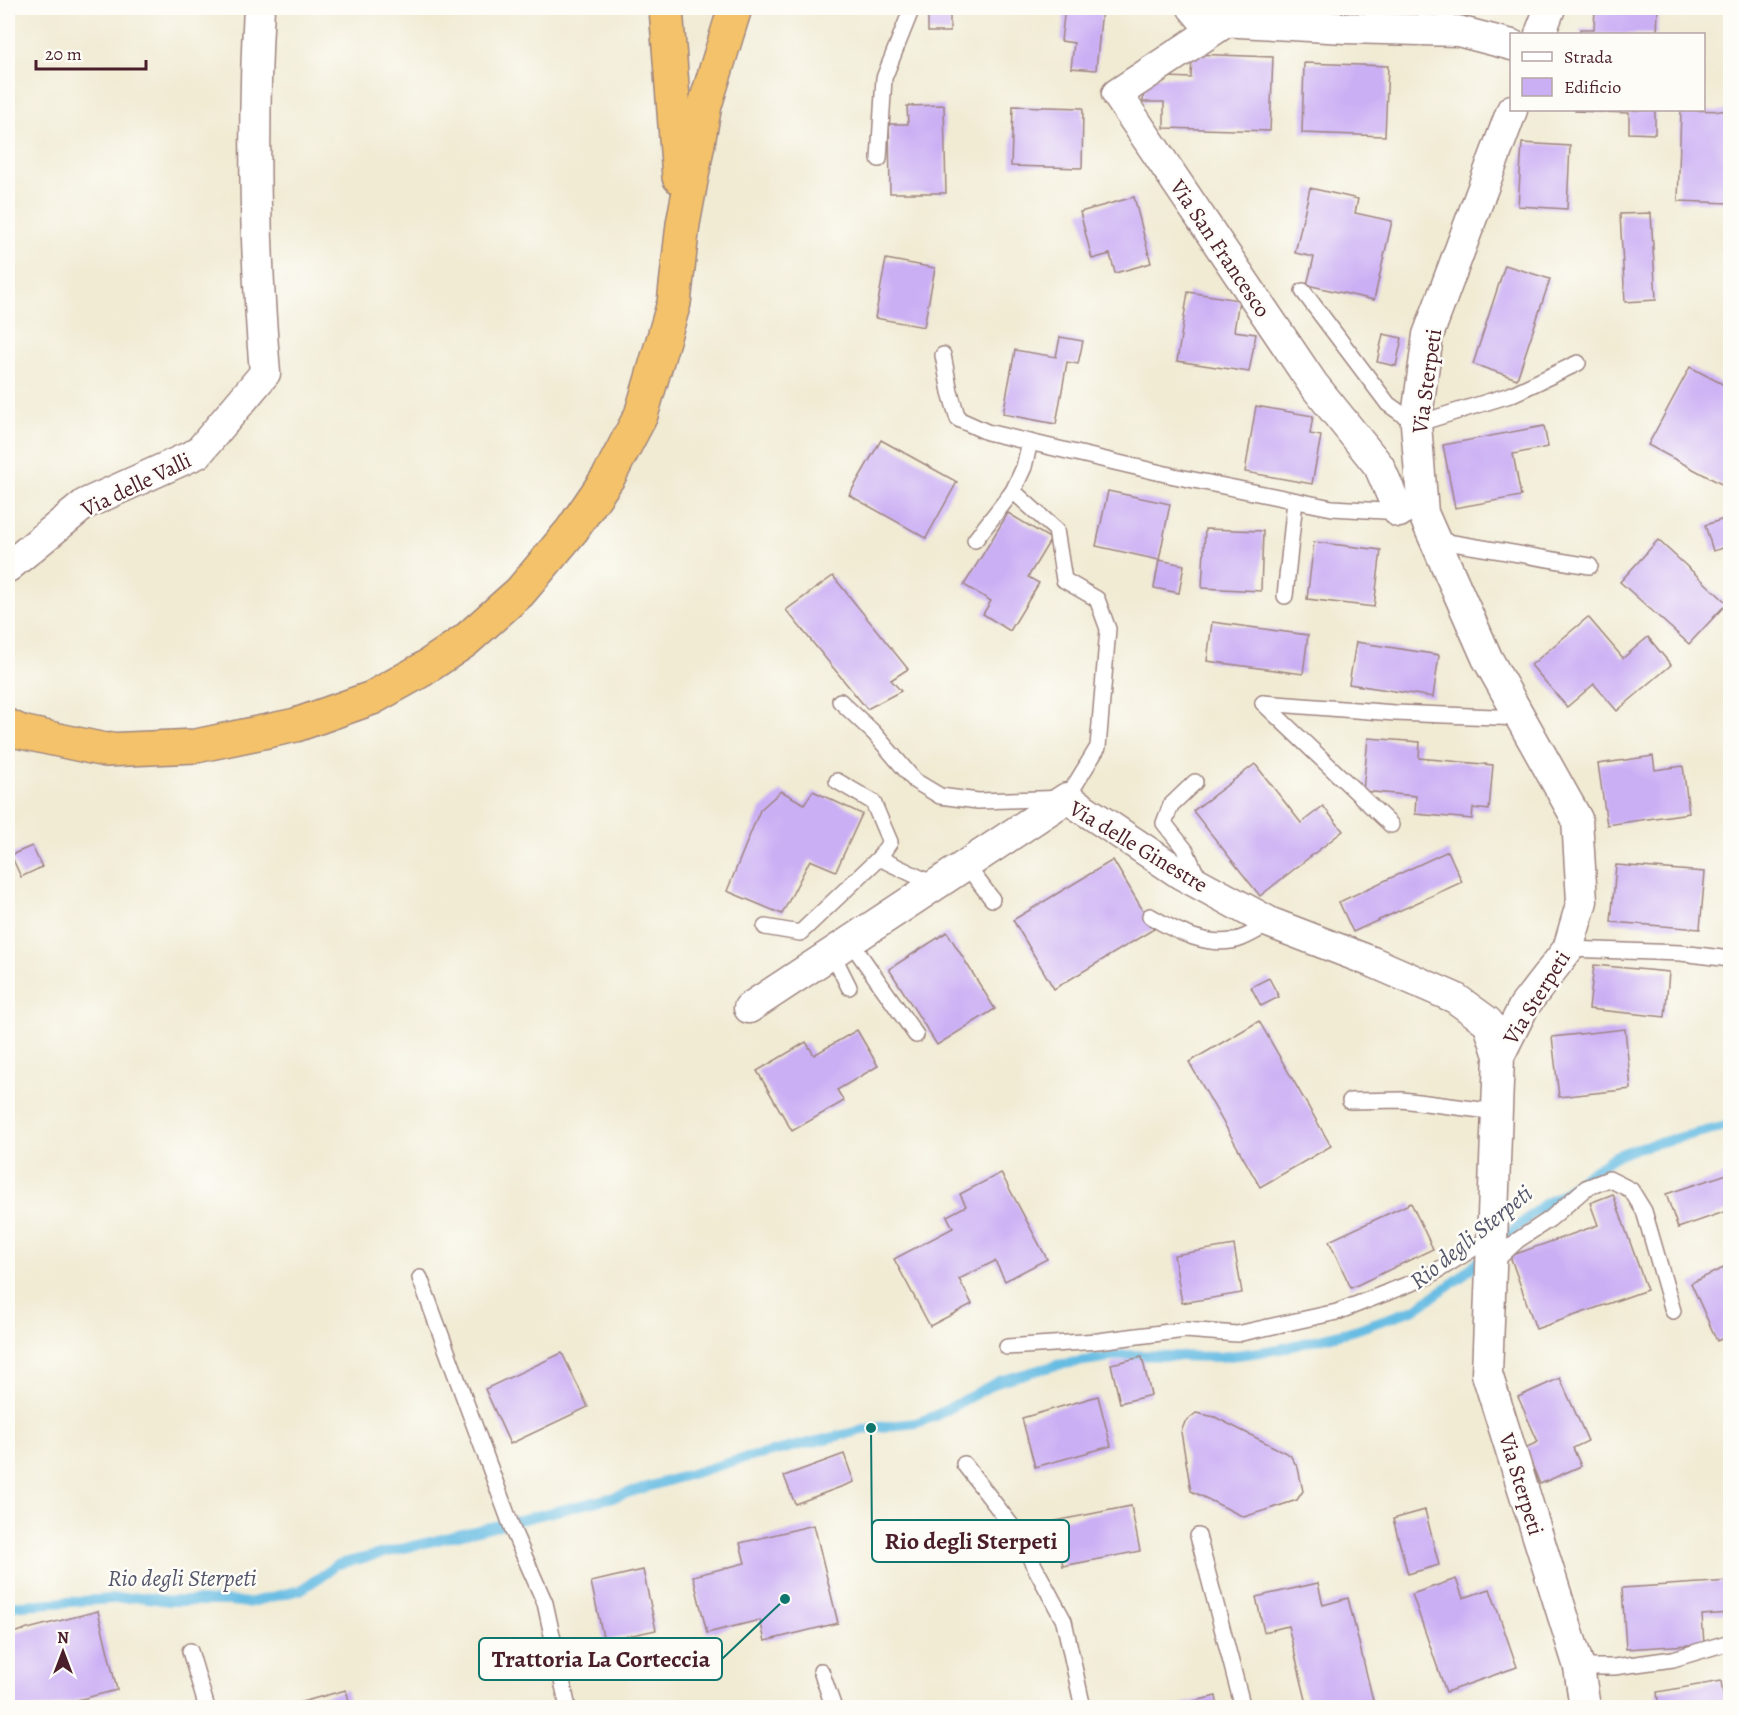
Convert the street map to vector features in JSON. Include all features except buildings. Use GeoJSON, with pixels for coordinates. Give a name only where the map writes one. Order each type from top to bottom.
{"type":"FeatureCollection","features":[{"type":"Feature","properties":{"kind":"highway"},"geometry":{"type":"LineString","coordinates":[[666,8],[683,224]]}},
{"type":"Feature","properties":{"kind":"highway"},"geometry":{"type":"LineString","coordinates":[[8,726],[21,732],[105,750],[196,746],[296,725],[372,698],[422,670],[465,641],[520,592],[572,530],[609,476],[641,415],[674,303],[683,224],[705,105],[735,8]]}},
{"type":"Feature","properties":{"kind":"street","name":"Via delle Valli"},"geometry":{"type":"LineString","coordinates":[[8,567],[85,504],[198,453],[265,374],[257,270],[254,84],[259,8]]}},
{"type":"Feature","properties":{"kind":"street"},"geometry":{"type":"LineString","coordinates":[[1193,8],[1203,20],[1346,28],[1458,31],[1510,44]]}},
{"type":"Feature","properties":{"kind":"street"},"geometry":{"type":"LineString","coordinates":[[1539,33],[1550,8]]}},
{"type":"Feature","properties":{"kind":"street","name":"Via San Francesco"},"geometry":{"type":"LineString","coordinates":[[1227,21],[1117,94],[1313,384],[1379,466],[1411,513]]}},
{"type":"Feature","properties":{"kind":"street","name":"Via Sterpeti"},"geometry":{"type":"LineString","coordinates":[[1512,111],[1428,335],[1416,424],[1411,513],[1435,540],[1487,658],[1577,819],[1582,901],[1568,949],[1524,1006],[1499,1056],[1487,1374],[1579,1667],[1585,1707]]}},
{"type":"Feature","properties":{"kind":"street","name":"Via delle Ginestre"},"geometry":{"type":"LineString","coordinates":[[749,1008],[1067,798],[1202,885],[1271,923],[1375,963],[1455,998],[1488,1022],[1499,1056]]}},
{"type":"Feature","properties":{"kind":"lane"},"geometry":{"type":"LineString","coordinates":[[879,159],[884,78],[912,8]]}},
{"type":"Feature","properties":{"kind":"lane"},"geometry":{"type":"LineString","coordinates":[[1303,291],[1389,404],[1416,424],[1510,395],[1578,363]]}},
{"type":"Feature","properties":{"kind":"lane"},"geometry":{"type":"LineString","coordinates":[[944,355],[950,392],[958,419],[987,432],[1174,476],[1295,501],[1332,508],[1411,513]]}},
{"type":"Feature","properties":{"kind":"lane"},"geometry":{"type":"LineString","coordinates":[[975,540],[1013,491],[1024,467],[1030,442]]}},
{"type":"Feature","properties":{"kind":"lane"},"geometry":{"type":"LineString","coordinates":[[840,701],[874,733],[915,781],[940,796],[978,801],[1067,798],[1098,747],[1108,629],[1097,598],[1064,580],[1056,530],[1013,491]]}},
{"type":"Feature","properties":{"kind":"lane"},"geometry":{"type":"LineString","coordinates":[[1285,596],[1295,501]]}},
{"type":"Feature","properties":{"kind":"lane"},"geometry":{"type":"LineString","coordinates":[[1435,540],[1590,566]]}},
{"type":"Feature","properties":{"kind":"lane"},"geometry":{"type":"LineString","coordinates":[[1391,825],[1263,703],[1395,713],[1520,718]]}},
{"type":"Feature","properties":{"kind":"lane"},"geometry":{"type":"LineString","coordinates":[[765,927],[800,933],[879,858],[890,842],[873,802],[837,781]]}},
{"type":"Feature","properties":{"kind":"lane"},"geometry":{"type":"LineString","coordinates":[[1195,782],[1171,805],[1164,823],[1186,851],[1202,885]]}},
{"type":"Feature","properties":{"kind":"lane"},"geometry":{"type":"LineString","coordinates":[[879,858],[935,885]]}},
{"type":"Feature","properties":{"kind":"lane"},"geometry":{"type":"LineString","coordinates":[[966,865],[992,899]]}},
{"type":"Feature","properties":{"kind":"lane"},"geometry":{"type":"LineString","coordinates":[[1150,915],[1174,931],[1215,942],[1240,939],[1271,923]]}},
{"type":"Feature","properties":{"kind":"lane"},"geometry":{"type":"LineString","coordinates":[[841,947],[849,987]]}},
{"type":"Feature","properties":{"kind":"lane"},"geometry":{"type":"LineString","coordinates":[[841,947],[916,1035]]}},
{"type":"Feature","properties":{"kind":"lane"},"geometry":{"type":"LineString","coordinates":[[1568,949],[1681,953],[1731,959]]}},
{"type":"Feature","properties":{"kind":"lane"},"geometry":{"type":"LineString","coordinates":[[1350,1101],[1402,1100],[1497,1112]]}},
{"type":"Feature","properties":{"kind":"lane"},"geometry":{"type":"LineString","coordinates":[[1007,1347],[1098,1341],[1185,1330],[1237,1334],[1326,1314],[1518,1240],[1550,1219],[1586,1188],[1610,1179],[1631,1190],[1644,1211],[1673,1311]]}},
{"type":"Feature","properties":{"kind":"lane"},"geometry":{"type":"LineString","coordinates":[[420,1278],[514,1533],[545,1603],[568,1707]]}},
{"type":"Feature","properties":{"kind":"lane"},"geometry":{"type":"LineString","coordinates":[[964,1464],[1015,1530],[1064,1621],[1083,1707]]}},
{"type":"Feature","properties":{"kind":"lane"},"geometry":{"type":"LineString","coordinates":[[1198,1536],[1243,1707]]}},
{"type":"Feature","properties":{"kind":"lane"},"geometry":{"type":"LineString","coordinates":[[1579,1667],[1614,1667],[1673,1659],[1731,1642]]}},
{"type":"Feature","properties":{"kind":"lane"},"geometry":{"type":"LineString","coordinates":[[190,1651],[207,1707]]}},
{"type":"Feature","properties":{"kind":"lane"},"geometry":{"type":"LineString","coordinates":[[821,1671],[834,1707]]}},
{"type":"Feature","properties":{"kind":"waterway","name":"Rio degli Sterpeti"},"geometry":{"type":"LineString","coordinates":[[1497,1244],[1543,1205],[1560,1196],[1615,1156],[1637,1148],[1730,1125]]}},
{"type":"Feature","properties":{"kind":"waterway","name":"Rio degli Sterpeti"},"geometry":{"type":"LineString","coordinates":[[8,1606],[141,1597],[170,1601],[248,1603],[300,1590],[335,1565],[614,1497],[734,1461],[871,1428],[916,1423],[935,1416],[999,1381],[1057,1365],[1124,1355],[1220,1357],[1280,1349],[1355,1330],[1415,1309],[1460,1278],[1486,1254]]}},
{"type":"Feature","properties":{"kind":"place","name":"Rio degli Sterpeti"},"geometry":{"type":"Point","coordinates":[871,1428]}},
{"type":"Feature","properties":{"kind":"place","name":"Trattoria La Corteccia"},"geometry":{"type":"Point","coordinates":[785,1599]}}]}
